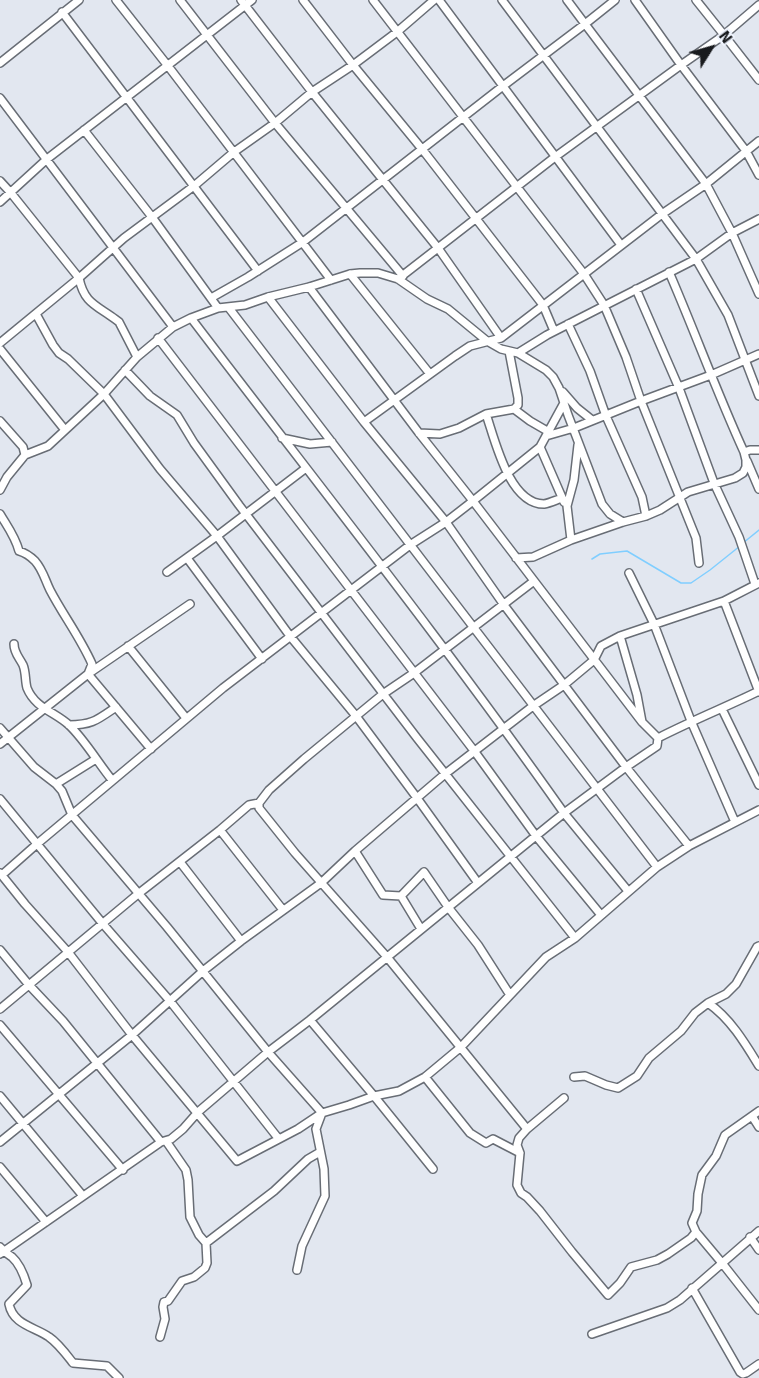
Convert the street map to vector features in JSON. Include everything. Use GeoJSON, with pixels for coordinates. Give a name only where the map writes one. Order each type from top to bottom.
{"type":"FeatureCollection","features":[{"type":"Feature","properties":{"kind":"street"},"geometry":{"type":"LineString","coordinates":[[0,63],[79,0]]}},
{"type":"Feature","properties":{"kind":"street"},"geometry":{"type":"LineString","coordinates":[[116,0],[331,280]]}},
{"type":"Feature","properties":{"kind":"street"},"geometry":{"type":"LineString","coordinates":[[180,0],[275,123],[401,277],[427,299],[448,309],[487,341],[501,349],[518,353],[546,370],[553,377],[602,504],[610,514],[623,522]]}},
{"type":"Feature","properties":{"kind":"street"},"geometry":{"type":"LineString","coordinates":[[0,202],[47,159],[208,36],[243,3],[252,0]]}},
{"type":"Feature","properties":{"kind":"street"},"geometry":{"type":"LineString","coordinates":[[303,0],[543,305],[554,331]]}},
{"type":"Feature","properties":{"kind":"street"},"geometry":{"type":"LineString","coordinates":[[373,0],[584,274],[604,305],[696,538],[699,563]]}},
{"type":"Feature","properties":{"kind":"street"},"geometry":{"type":"LineString","coordinates":[[0,343],[124,238],[194,186],[312,92],[397,32],[434,0]]}},
{"type":"Feature","properties":{"kind":"street"},"geometry":{"type":"LineString","coordinates":[[439,0],[621,245]]}},
{"type":"Feature","properties":{"kind":"street"},"geometry":{"type":"LineString","coordinates":[[502,0],[696,259],[728,315],[759,396]]}},
{"type":"Feature","properties":{"kind":"street"},"geometry":{"type":"LineString","coordinates":[[567,0],[706,184],[732,233],[759,294]]}},
{"type":"Feature","properties":{"kind":"street"},"geometry":{"type":"LineString","coordinates":[[211,298],[303,242],[615,0]]}},
{"type":"Feature","properties":{"kind":"street"},"geometry":{"type":"LineString","coordinates":[[635,0],[746,151],[759,175]]}},
{"type":"Feature","properties":{"kind":"street"},"geometry":{"type":"LineString","coordinates":[[696,0],[759,80]]}},
{"type":"Feature","properties":{"kind":"street"},"geometry":{"type":"LineString","coordinates":[[243,3],[438,248],[501,338]]}},
{"type":"Feature","properties":{"kind":"street"},"geometry":{"type":"LineString","coordinates":[[0,490],[7,477],[25,455],[48,446],[104,394],[137,357],[174,327],[218,308],[245,305],[350,274],[378,273],[401,277],[555,157],[724,35],[759,5]]}},
{"type":"Feature","properties":{"kind":"street"},"geometry":{"type":"LineString","coordinates":[[62,12],[258,271]]}},
{"type":"Feature","properties":{"kind":"street"},"geometry":{"type":"LineString","coordinates":[[0,98],[174,327]]}},
{"type":"Feature","properties":{"kind":"street"},"geometry":{"type":"LineString","coordinates":[[84,130],[218,308]]}},
{"type":"Feature","properties":{"kind":"street"},"geometry":{"type":"LineString","coordinates":[[364,422],[470,346],[501,338],[662,214],[706,184],[759,141]]}},
{"type":"Feature","properties":{"kind":"street"},"geometry":{"type":"LineString","coordinates":[[0,181],[79,278],[87,299],[116,318],[137,357]]}},
{"type":"Feature","properties":{"kind":"street"},"geometry":{"type":"LineString","coordinates":[[518,353],[554,331],[696,259],[732,233],[759,219]]}},
{"type":"Feature","properties":{"kind":"street"},"geometry":{"type":"LineString","coordinates":[[669,272],[759,489]]}},
{"type":"Feature","properties":{"kind":"street"},"geometry":{"type":"LineString","coordinates":[[350,274],[430,374]]}},
{"type":"Feature","properties":{"kind":"street"},"geometry":{"type":"LineString","coordinates":[[309,287],[594,660],[642,722],[658,738]]}},
{"type":"Feature","properties":{"kind":"street"},"geometry":{"type":"LineString","coordinates":[[636,289],[679,388],[714,483],[739,537],[759,593]]}},
{"type":"Feature","properties":{"kind":"street"},"geometry":{"type":"LineString","coordinates":[[268,297],[364,422],[446,522],[504,605],[626,767],[689,846]]}},
{"type":"Feature","properties":{"kind":"street"},"geometry":{"type":"LineString","coordinates":[[229,308],[657,867]]}},
{"type":"Feature","properties":{"kind":"street"},"geometry":{"type":"LineString","coordinates":[[36,314],[53,345],[104,394],[160,469],[217,536],[290,636],[356,716],[478,883]]}},
{"type":"Feature","properties":{"kind":"street"},"geometry":{"type":"LineString","coordinates":[[191,318],[383,567],[505,729],[564,813],[628,891]]}},
{"type":"Feature","properties":{"kind":"street"},"geometry":{"type":"LineString","coordinates":[[568,324],[642,497],[646,516]]}},
{"type":"Feature","properties":{"kind":"street"},"geometry":{"type":"LineString","coordinates":[[158,338],[475,752],[536,836],[601,915]]}},
{"type":"Feature","properties":{"kind":"street"},"geometry":{"type":"LineString","coordinates":[[0,349],[65,430]]}},
{"type":"Feature","properties":{"kind":"street"},"geometry":{"type":"LineString","coordinates":[[419,433],[440,434],[459,428],[486,414],[514,409],[518,405],[518,398],[509,351]]}},
{"type":"Feature","properties":{"kind":"street"},"geometry":{"type":"LineString","coordinates":[[514,409],[548,434],[574,428],[606,416],[759,354]]}},
{"type":"Feature","properties":{"kind":"street"},"geometry":{"type":"LineString","coordinates":[[125,370],[150,396],[177,415],[194,443],[239,505],[383,694],[575,939]]}},
{"type":"Feature","properties":{"kind":"street"},"geometry":{"type":"LineString","coordinates":[[559,388],[592,420]]}},
{"type":"Feature","properties":{"kind":"street"},"geometry":{"type":"LineString","coordinates":[[564,403],[540,447],[446,522],[410,545],[223,688],[1,874],[68,952],[132,1035],[237,1161],[312,1121],[322,1113],[374,1095],[399,1091],[425,1077],[461,1047],[546,957],[575,939],[657,867],[689,846],[759,810]]}},
{"type":"Feature","properties":{"kind":"street"},"geometry":{"type":"LineString","coordinates":[[486,414],[507,474],[525,497],[536,503],[546,504],[562,498]]}},
{"type":"Feature","properties":{"kind":"street"},"geometry":{"type":"LineString","coordinates":[[0,421],[24,447],[25,455]]}},
{"type":"Feature","properties":{"kind":"street"},"geometry":{"type":"LineString","coordinates":[[282,438],[309,444],[332,442]]}},
{"type":"Feature","properties":{"kind":"street"},"geometry":{"type":"LineString","coordinates":[[571,540],[567,506],[574,480],[578,442]]}},
{"type":"Feature","properties":{"kind":"street"},"geometry":{"type":"LineString","coordinates":[[540,447],[567,506]]}},
{"type":"Feature","properties":{"kind":"street"},"geometry":{"type":"LineString","coordinates":[[516,558],[533,557],[571,540],[646,516],[688,492],[735,478],[743,473],[746,467],[745,456],[750,450],[759,450]]}},
{"type":"Feature","properties":{"kind":"street"},"geometry":{"type":"LineString","coordinates":[[167,572],[306,468]]}},
{"type":"Feature","properties":{"kind":"street"},"geometry":{"type":"LineString","coordinates":[[0,514],[17,541],[19,551],[28,554],[35,561],[80,639],[92,664],[88,674]]}},
{"type":"Feature","properties":{"kind":"street"},"geometry":{"type":"LineString","coordinates":[[187,558],[262,659]]}},
{"type":"Feature","properties":{"kind":"street"},"geometry":{"type":"LineString","coordinates":[[628,573],[654,624],[691,721],[735,822]]}},
{"type":"Feature","properties":{"kind":"street"},"geometry":{"type":"LineString","coordinates":[[0,1009],[249,805],[259,802],[304,759],[383,694],[534,581]]}},
{"type":"Feature","properties":{"kind":"street"},"geometry":{"type":"LineString","coordinates":[[0,1142],[132,1035],[203,971],[321,883],[445,774],[564,685],[594,660],[601,646],[620,636],[724,601],[757,584]]}},
{"type":"Feature","properties":{"kind":"street"},"geometry":{"type":"LineString","coordinates":[[658,738],[759,691],[724,601]]}},
{"type":"Feature","properties":{"kind":"street"},"geometry":{"type":"LineString","coordinates":[[0,744],[88,674],[190,604]]}},
{"type":"Feature","properties":{"kind":"street"},"geometry":{"type":"LineString","coordinates":[[620,636],[637,695],[642,722]]}},
{"type":"Feature","properties":{"kind":"street"},"geometry":{"type":"LineString","coordinates":[[14,644],[14,651],[22,665],[28,689],[43,709],[69,725],[112,780]]}},
{"type":"Feature","properties":{"kind":"street"},"geometry":{"type":"LineString","coordinates":[[128,646],[186,718]]}},
{"type":"Feature","properties":{"kind":"street"},"geometry":{"type":"LineString","coordinates":[[88,674],[151,749]]}},
{"type":"Feature","properties":{"kind":"street"},"geometry":{"type":"LineString","coordinates":[[69,725],[87,724],[116,707]]}},
{"type":"Feature","properties":{"kind":"street"},"geometry":{"type":"LineString","coordinates":[[722,710],[759,785]]}},
{"type":"Feature","properties":{"kind":"street"},"geometry":{"type":"LineString","coordinates":[[0,728],[34,767],[62,791],[72,814],[268,1052],[322,1113]]}},
{"type":"Feature","properties":{"kind":"street"},"geometry":{"type":"LineString","coordinates":[[119,1378],[107,1366],[73,1363],[50,1337],[28,1328],[13,1315],[9,1304],[27,1285],[24,1274],[14,1258],[1,1251],[171,1139],[198,1112],[268,1052],[564,813],[657,746],[658,738]]}},
{"type":"Feature","properties":{"kind":"street"},"geometry":{"type":"LineString","coordinates":[[56,784],[96,759]]}},
{"type":"Feature","properties":{"kind":"street"},"geometry":{"type":"LineString","coordinates":[[0,799],[170,1001],[278,1138]]}},
{"type":"Feature","properties":{"kind":"street"},"geometry":{"type":"LineString","coordinates":[[259,802],[259,808],[321,883],[387,957],[526,1129]]}},
{"type":"Feature","properties":{"kind":"street"},"geometry":{"type":"LineString","coordinates":[[220,830],[283,910]]}},
{"type":"Feature","properties":{"kind":"street"},"geometry":{"type":"LineString","coordinates":[[355,851],[383,895],[401,896],[424,872],[478,945],[510,995]]}},
{"type":"Feature","properties":{"kind":"street"},"geometry":{"type":"LineString","coordinates":[[180,862],[241,941]]}},
{"type":"Feature","properties":{"kind":"street"},"geometry":{"type":"LineString","coordinates":[[401,896],[421,929]]}},
{"type":"Feature","properties":{"kind":"street"},"geometry":{"type":"LineString","coordinates":[[574,1077],[585,1076],[618,1088],[637,1076],[649,1058],[681,1031],[695,1013],[736,984],[759,946]]}},
{"type":"Feature","properties":{"kind":"street"},"geometry":{"type":"LineString","coordinates":[[0,950],[63,1021],[186,1170],[190,1217],[206,1243],[207,1263],[206,1268],[194,1277],[182,1281],[168,1301],[164,1302],[165,1319],[160,1337]]}},
{"type":"Feature","properties":{"kind":"street"},"geometry":{"type":"LineString","coordinates":[[708,1003],[720,1011],[750,1050],[759,1066]]}},
{"type":"Feature","properties":{"kind":"street"},"geometry":{"type":"LineString","coordinates":[[310,1020],[434,1169]]}},
{"type":"Feature","properties":{"kind":"street"},"geometry":{"type":"LineString","coordinates":[[0,1025],[123,1170]]}},
{"type":"Feature","properties":{"kind":"street"},"geometry":{"type":"LineString","coordinates":[[425,1077],[470,1133],[486,1143],[493,1139],[520,1153]]}},
{"type":"Feature","properties":{"kind":"street"},"geometry":{"type":"LineString","coordinates":[[0,1096],[83,1196]]}},
{"type":"Feature","properties":{"kind":"street"},"geometry":{"type":"LineString","coordinates":[[564,1098],[526,1129],[519,1138],[517,1145],[520,1153],[518,1185],[521,1193],[540,1210],[608,1295],[631,1267],[657,1260],[691,1238],[696,1232]]}},
{"type":"Feature","properties":{"kind":"street"},"geometry":{"type":"LineString","coordinates":[[759,1111],[724,1135],[716,1156],[702,1175],[698,1194],[698,1211],[692,1223],[696,1232],[759,1310]]}},
{"type":"Feature","properties":{"kind":"street"},"geometry":{"type":"LineString","coordinates":[[297,1270],[302,1246],[325,1196],[324,1169],[316,1129],[322,1113]]}},
{"type":"Feature","properties":{"kind":"street"},"geometry":{"type":"LineString","coordinates":[[752,1116],[759,1127]]}},
{"type":"Feature","properties":{"kind":"street"},"geometry":{"type":"LineString","coordinates":[[206,1243],[274,1191],[308,1159],[320,1152]]}},
{"type":"Feature","properties":{"kind":"street"},"geometry":{"type":"LineString","coordinates":[[0,1167],[46,1222]]}},
{"type":"Feature","properties":{"kind":"street"},"geometry":{"type":"LineString","coordinates":[[592,1334],[667,1308],[680,1300],[759,1231]]}},
{"type":"Feature","properties":{"kind":"street"},"geometry":{"type":"LineString","coordinates":[[750,1237],[759,1250]]}},
{"type":"Feature","properties":{"kind":"street"},"geometry":{"type":"LineString","coordinates":[[692,1288],[740,1372],[746,1373],[759,1364]]}},
{"type":"Feature","properties":{"kind":"waterway"},"geometry":{"type":"LineString","coordinates":[[743,543],[759,530]]}},
{"type":"Feature","properties":{"kind":"waterway"},"geometry":{"type":"LineString","coordinates":[[592,559],[600,554],[627,551],[681,583],[691,583],[740,546]]}}]}
